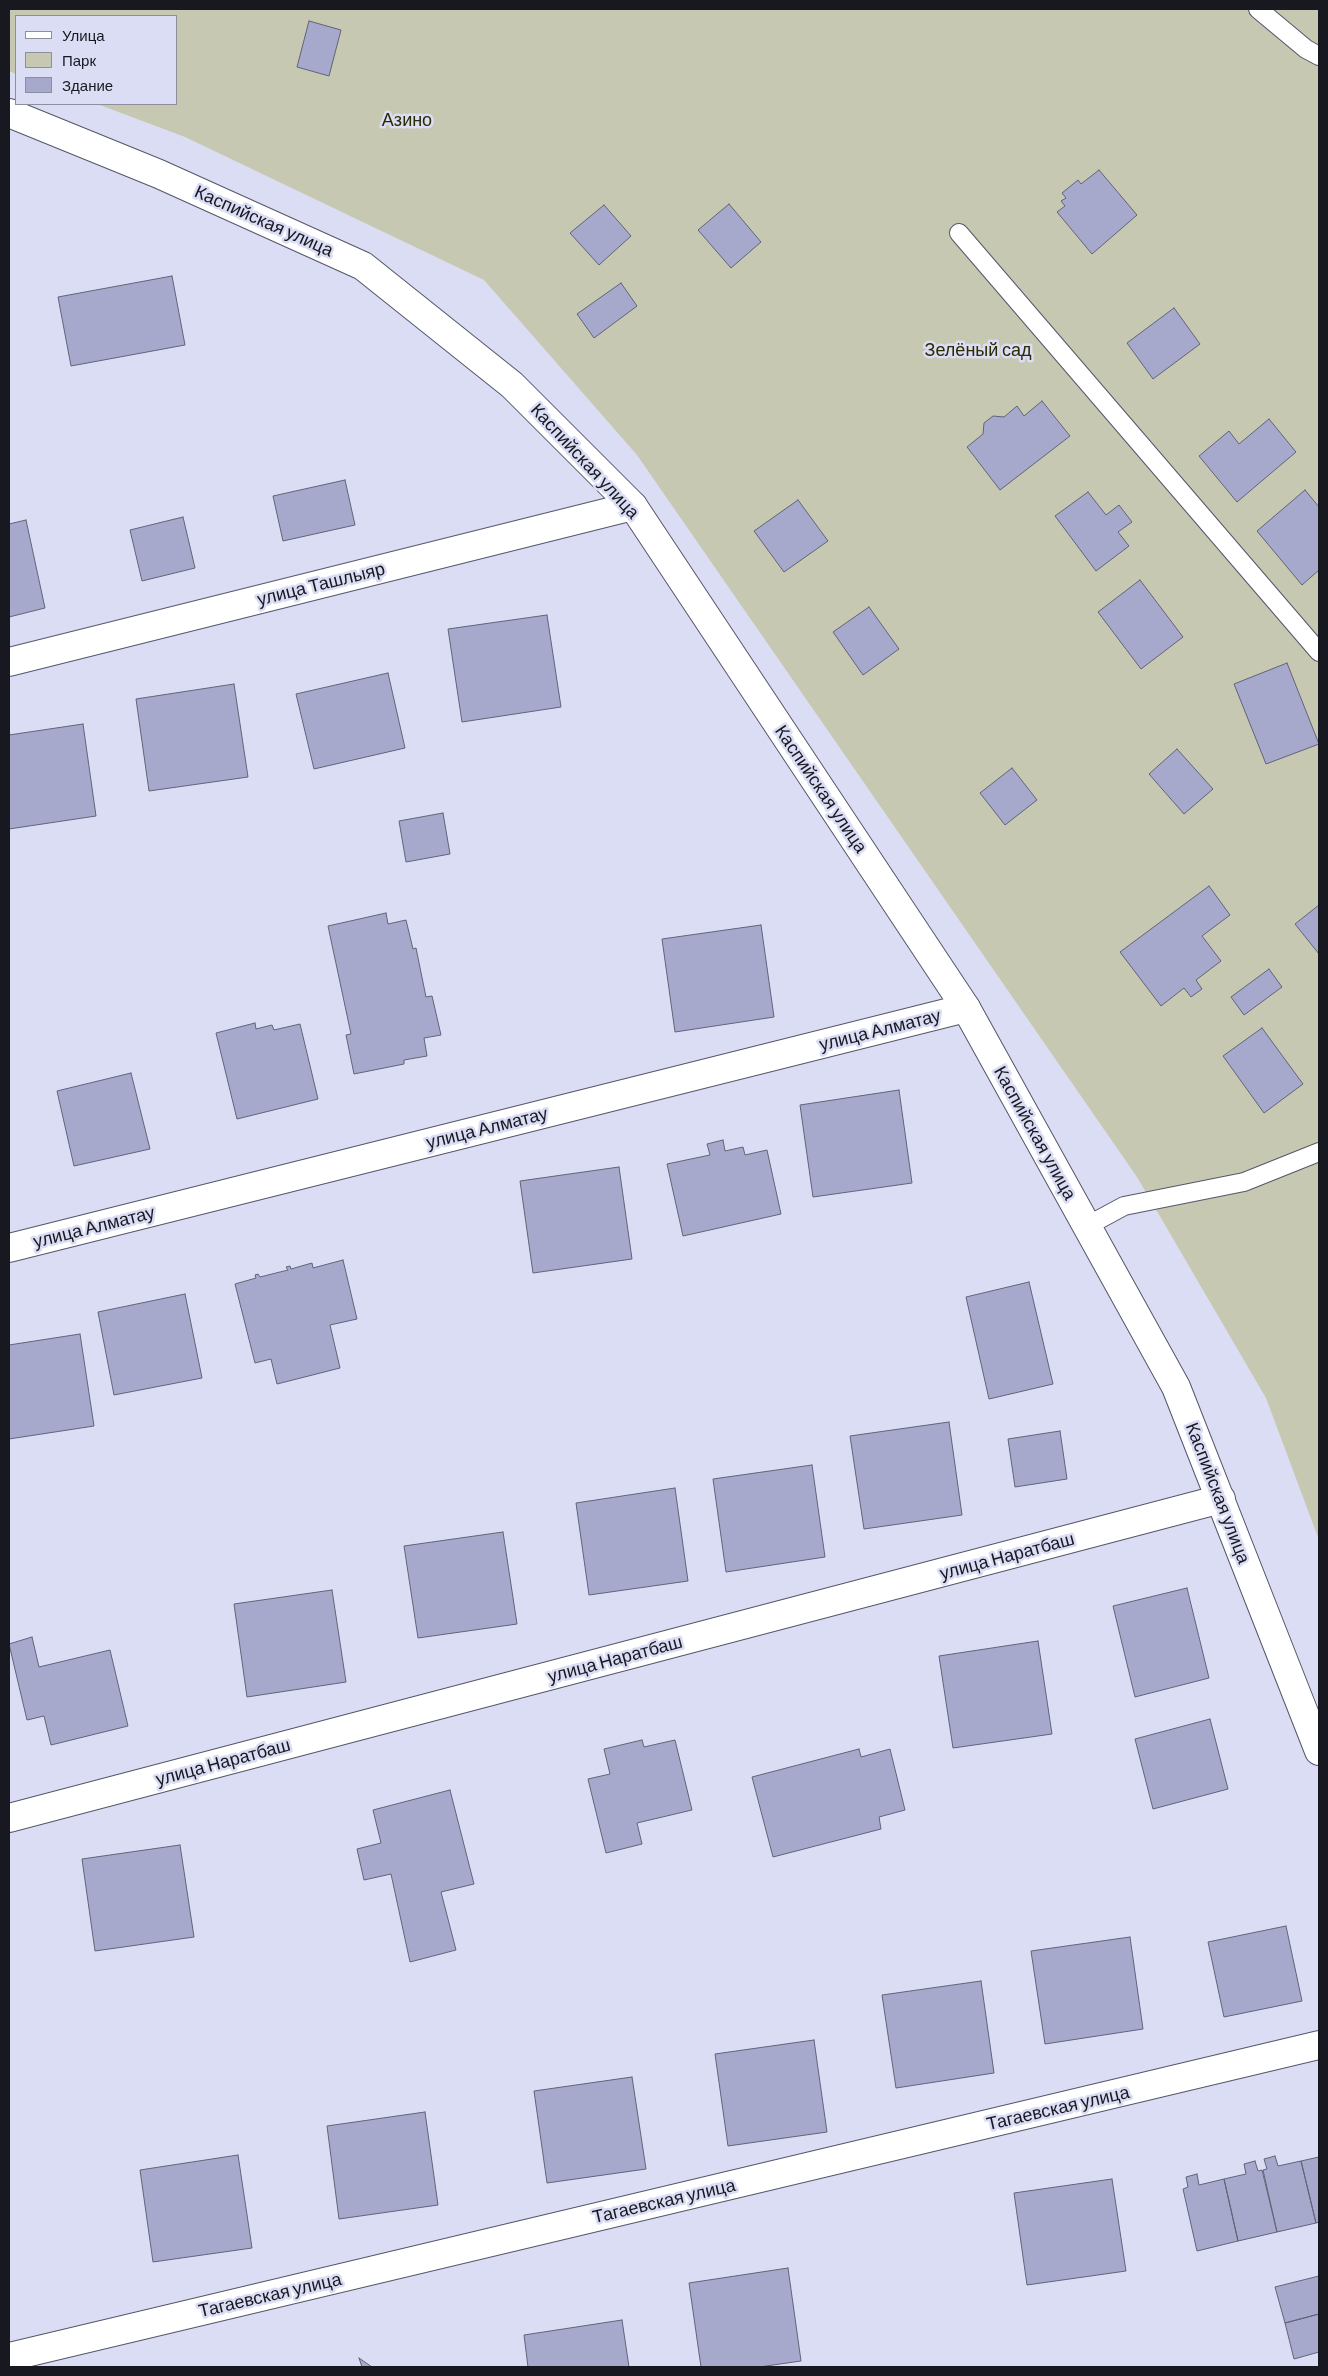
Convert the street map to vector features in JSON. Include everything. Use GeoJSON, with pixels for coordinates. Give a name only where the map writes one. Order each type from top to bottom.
{"type":"FeatureCollection","features":[{"type":"Feature","properties":{"kind":"street","name":"Каспийская улица"},"geometry":{"type":"LineString","coordinates":[[9,113],[159,174],[364,266],[512,384],[633,506],[966,1008],[1176,1387],[1319,1751]]}},
{"type":"Feature","properties":{"kind":"street","name":"улица Ташлыяр"},"geometry":{"type":"LineString","coordinates":[[9,662],[633,506]]}},
{"type":"Feature","properties":{"kind":"street","name":"улица Алматау"},"geometry":{"type":"LineString","coordinates":[[9,1248],[966,1008]]}},
{"type":"Feature","properties":{"kind":"street","name":"улица Наратбаш"},"geometry":{"type":"LineString","coordinates":[[9,1818],[1221,1499]]}},
{"type":"Feature","properties":{"kind":"street","name":"Тагаевская улица"},"geometry":{"type":"LineString","coordinates":[[9,2357],[1319,2045]]}},
{"type":"Feature","properties":{"kind":"lane"},"geometry":{"type":"LineString","coordinates":[[1258,9],[1306,49],[1319,56]]}},
{"type":"Feature","properties":{"kind":"lane"},"geometry":{"type":"LineString","coordinates":[[959,233],[1319,652]]}},
{"type":"Feature","properties":{"kind":"lane"},"geometry":{"type":"LineString","coordinates":[[1087,1226],[1124,1206],[1244,1182],[1319,1152]]}},
{"type":"Feature","properties":{"kind":"green space","name":"Зелёный сад"},"geometry":{"type":"Polygon","coordinates":[[[9,9],[1319,9],[1319,1540],[1266,1398],[1137,1177],[637,455],[484,280],[185,137],[100,105],[178,105],[178,15],[15,15],[15,74],[9,71],[9,9]]]}},
{"type":"Feature","properties":{"kind":"building"},"geometry":{"type":"Polygon","coordinates":[[[309,21],[341,30],[329,76],[297,67],[309,21]]]}},
{"type":"Feature","properties":{"kind":"building"},"geometry":{"type":"Polygon","coordinates":[[[1099,170],[1137,215],[1092,254],[1057,212],[1065,206],[1061,201],[1066,198],[1062,193],[1078,180],[1081,184],[1099,170]]]}},
{"type":"Feature","properties":{"kind":"building"},"geometry":{"type":"Polygon","coordinates":[[[729,204],[761,242],[731,268],[698,230],[729,204]]]}},
{"type":"Feature","properties":{"kind":"building"},"geometry":{"type":"Polygon","coordinates":[[[604,205],[631,236],[599,265],[570,233],[604,205]]]}},
{"type":"Feature","properties":{"kind":"building"},"geometry":{"type":"Polygon","coordinates":[[[172,276],[185,345],[71,366],[58,297],[172,276]]]}},
{"type":"Feature","properties":{"kind":"building"},"geometry":{"type":"Polygon","coordinates":[[[621,283],[637,306],[594,338],[577,314],[621,283]]]}},
{"type":"Feature","properties":{"kind":"building"},"geometry":{"type":"Polygon","coordinates":[[[1174,308],[1200,344],[1153,379],[1127,343],[1174,308]]]}},
{"type":"Feature","properties":{"kind":"building"},"geometry":{"type":"Polygon","coordinates":[[[1042,401],[1070,436],[1000,490],[967,447],[983,434],[984,423],[993,416],[1004,417],[1017,406],[1024,416],[1042,401]]]}},
{"type":"Feature","properties":{"kind":"building"},"geometry":{"type":"Polygon","coordinates":[[[1269,419],[1296,452],[1237,502],[1199,456],[1229,431],[1239,444],[1269,419]]]}},
{"type":"Feature","properties":{"kind":"building"},"geometry":{"type":"Polygon","coordinates":[[[345,480],[355,525],[283,541],[273,496],[345,480]]]}},
{"type":"Feature","properties":{"kind":"building"},"geometry":{"type":"Polygon","coordinates":[[[1305,490],[1319,507],[1319,570],[1302,585],[1257,531],[1305,490]]]}},
{"type":"Feature","properties":{"kind":"building"},"geometry":{"type":"Polygon","coordinates":[[[1088,492],[1106,515],[1119,505],[1132,522],[1118,532],[1129,546],[1096,571],[1055,516],[1088,492]]]}},
{"type":"Feature","properties":{"kind":"building"},"geometry":{"type":"Polygon","coordinates":[[[798,500],[828,541],[784,572],[754,531],[798,500]]]}},
{"type":"Feature","properties":{"kind":"building"},"geometry":{"type":"Polygon","coordinates":[[[183,517],[195,568],[142,581],[130,530],[183,517]]]}},
{"type":"Feature","properties":{"kind":"building"},"geometry":{"type":"Polygon","coordinates":[[[26,520],[45,608],[9,617],[9,524],[26,520]]]}},
{"type":"Feature","properties":{"kind":"building"},"geometry":{"type":"Polygon","coordinates":[[[1140,580],[1183,637],[1141,669],[1098,612],[1140,580]]]}},
{"type":"Feature","properties":{"kind":"building"},"geometry":{"type":"Polygon","coordinates":[[[869,607],[899,649],[863,675],[833,632],[869,607]]]}},
{"type":"Feature","properties":{"kind":"building"},"geometry":{"type":"Polygon","coordinates":[[[547,615],[561,707],[462,722],[448,629],[547,615]]]}},
{"type":"Feature","properties":{"kind":"building"},"geometry":{"type":"Polygon","coordinates":[[[1287,663],[1319,744],[1266,764],[1234,684],[1287,663]]]}},
{"type":"Feature","properties":{"kind":"building"},"geometry":{"type":"Polygon","coordinates":[[[388,673],[405,748],[314,769],[296,694],[388,673]]]}},
{"type":"Feature","properties":{"kind":"building"},"geometry":{"type":"Polygon","coordinates":[[[234,684],[248,777],[149,791],[136,699],[234,684]]]}},
{"type":"Feature","properties":{"kind":"building"},"geometry":{"type":"Polygon","coordinates":[[[83,724],[96,816],[9,829],[9,735],[83,724]]]}},
{"type":"Feature","properties":{"kind":"building"},"geometry":{"type":"Polygon","coordinates":[[[1177,749],[1213,789],[1184,814],[1149,774],[1177,749]]]}},
{"type":"Feature","properties":{"kind":"building"},"geometry":{"type":"Polygon","coordinates":[[[1012,768],[1037,800],[1005,825],[980,793],[1012,768]]]}},
{"type":"Feature","properties":{"kind":"building"},"geometry":{"type":"Polygon","coordinates":[[[443,813],[450,854],[406,862],[399,821],[443,813]]]}},
{"type":"Feature","properties":{"kind":"building"},"geometry":{"type":"Polygon","coordinates":[[[1209,886],[1230,915],[1202,936],[1221,961],[1196,980],[1202,989],[1191,997],[1184,988],[1161,1006],[1120,952],[1209,886]]]}},
{"type":"Feature","properties":{"kind":"building"},"geometry":{"type":"Polygon","coordinates":[[[1319,905],[1319,954],[1295,924],[1319,905]]]}},
{"type":"Feature","properties":{"kind":"building"},"geometry":{"type":"Polygon","coordinates":[[[386,913],[388,924],[406,920],[413,949],[416,948],[426,997],[432,996],[441,1035],[424,1038],[427,1056],[404,1060],[404,1064],[354,1074],[346,1035],[351,1034],[328,926],[386,913]]]}},
{"type":"Feature","properties":{"kind":"building"},"geometry":{"type":"Polygon","coordinates":[[[761,925],[774,1017],[675,1032],[662,939],[761,925]]]}},
{"type":"Feature","properties":{"kind":"building"},"geometry":{"type":"Polygon","coordinates":[[[1269,969],[1282,987],[1244,1015],[1231,997],[1269,969]]]}},
{"type":"Feature","properties":{"kind":"building"},"geometry":{"type":"Polygon","coordinates":[[[255,1023],[256,1029],[272,1025],[274,1030],[300,1024],[318,1099],[237,1119],[216,1033],[255,1023]]]}},
{"type":"Feature","properties":{"kind":"building"},"geometry":{"type":"Polygon","coordinates":[[[1262,1028],[1303,1084],[1264,1113],[1223,1056],[1262,1028]]]}},
{"type":"Feature","properties":{"kind":"building"},"geometry":{"type":"Polygon","coordinates":[[[131,1073],[150,1149],[74,1166],[57,1091],[131,1073]]]}},
{"type":"Feature","properties":{"kind":"building"},"geometry":{"type":"Polygon","coordinates":[[[899,1090],[912,1183],[813,1197],[800,1105],[899,1090]]]}},
{"type":"Feature","properties":{"kind":"building"},"geometry":{"type":"Polygon","coordinates":[[[723,1140],[725,1151],[743,1147],[745,1155],[767,1150],[781,1214],[683,1236],[667,1164],[710,1155],[707,1144],[723,1140]]]}},
{"type":"Feature","properties":{"kind":"building"},"geometry":{"type":"Polygon","coordinates":[[[619,1167],[632,1259],[533,1273],[520,1181],[619,1167]]]}},
{"type":"Feature","properties":{"kind":"building"},"geometry":{"type":"Polygon","coordinates":[[[343,1260],[357,1319],[330,1325],[340,1368],[277,1384],[271,1359],[255,1363],[235,1284],[256,1278],[255,1275],[258,1274],[260,1277],[288,1270],[286,1267],[290,1266],[291,1269],[312,1263],[313,1268],[343,1260]]]}},
{"type":"Feature","properties":{"kind":"building"},"geometry":{"type":"Polygon","coordinates":[[[1029,1282],[1053,1384],[989,1399],[966,1297],[1029,1282]]]}},
{"type":"Feature","properties":{"kind":"building"},"geometry":{"type":"Polygon","coordinates":[[[185,1294],[202,1378],[114,1395],[98,1312],[185,1294]]]}},
{"type":"Feature","properties":{"kind":"building"},"geometry":{"type":"Polygon","coordinates":[[[80,1334],[94,1426],[9,1439],[9,1345],[80,1334]]]}},
{"type":"Feature","properties":{"kind":"building"},"geometry":{"type":"Polygon","coordinates":[[[949,1422],[962,1515],[864,1529],[850,1436],[949,1422]]]}},
{"type":"Feature","properties":{"kind":"building"},"geometry":{"type":"Polygon","coordinates":[[[1060,1431],[1067,1479],[1015,1487],[1008,1439],[1060,1431]]]}},
{"type":"Feature","properties":{"kind":"building"},"geometry":{"type":"Polygon","coordinates":[[[812,1465],[825,1557],[726,1572],[713,1479],[812,1465]]]}},
{"type":"Feature","properties":{"kind":"building"},"geometry":{"type":"Polygon","coordinates":[[[675,1488],[688,1581],[589,1595],[576,1503],[675,1488]]]}},
{"type":"Feature","properties":{"kind":"building"},"geometry":{"type":"Polygon","coordinates":[[[503,1532],[517,1624],[418,1638],[404,1546],[503,1532]]]}},
{"type":"Feature","properties":{"kind":"building"},"geometry":{"type":"Polygon","coordinates":[[[1187,1588],[1209,1678],[1135,1697],[1113,1606],[1187,1588]]]}},
{"type":"Feature","properties":{"kind":"building"},"geometry":{"type":"Polygon","coordinates":[[[332,1590],[346,1682],[247,1697],[234,1604],[332,1590]]]}},
{"type":"Feature","properties":{"kind":"building"},"geometry":{"type":"Polygon","coordinates":[[[32,1637],[39,1667],[110,1650],[128,1726],[51,1745],[44,1716],[27,1720],[9,1644],[32,1637]]]}},
{"type":"Feature","properties":{"kind":"building"},"geometry":{"type":"Polygon","coordinates":[[[1038,1641],[1052,1734],[953,1748],[939,1656],[1038,1641]]]}},
{"type":"Feature","properties":{"kind":"building"},"geometry":{"type":"Polygon","coordinates":[[[1210,1719],[1228,1789],[1153,1809],[1135,1739],[1210,1719]]]}},
{"type":"Feature","properties":{"kind":"building"},"geometry":{"type":"Polygon","coordinates":[[[642,1740],[644,1747],[675,1740],[692,1810],[637,1823],[642,1844],[606,1853],[588,1779],[610,1774],[604,1749],[642,1740]]]}},
{"type":"Feature","properties":{"kind":"building"},"geometry":{"type":"Polygon","coordinates":[[[859,1749],[861,1757],[890,1749],[905,1810],[879,1817],[881,1829],[773,1857],[752,1777],[859,1749]]]}},
{"type":"Feature","properties":{"kind":"building"},"geometry":{"type":"Polygon","coordinates":[[[450,1790],[474,1884],[441,1892],[456,1950],[410,1962],[391,1874],[364,1880],[357,1849],[381,1843],[373,1810],[450,1790]]]}},
{"type":"Feature","properties":{"kind":"building"},"geometry":{"type":"Polygon","coordinates":[[[180,1845],[194,1937],[95,1951],[82,1859],[180,1845]]]}},
{"type":"Feature","properties":{"kind":"building"},"geometry":{"type":"Polygon","coordinates":[[[1286,1926],[1302,2001],[1224,2017],[1208,1942],[1286,1926]]]}},
{"type":"Feature","properties":{"kind":"building"},"geometry":{"type":"Polygon","coordinates":[[[1130,1937],[1143,2029],[1045,2044],[1031,1951],[1130,1937]]]}},
{"type":"Feature","properties":{"kind":"building"},"geometry":{"type":"Polygon","coordinates":[[[981,1981],[994,2073],[896,2088],[882,1995],[981,1981]]]}},
{"type":"Feature","properties":{"kind":"building"},"geometry":{"type":"Polygon","coordinates":[[[814,2040],[827,2132],[728,2146],[715,2054],[814,2040]]]}},
{"type":"Feature","properties":{"kind":"building"},"geometry":{"type":"Polygon","coordinates":[[[632,2077],[646,2169],[547,2183],[534,2091],[632,2077]]]}},
{"type":"Feature","properties":{"kind":"building"},"geometry":{"type":"Polygon","coordinates":[[[425,2112],[438,2205],[339,2219],[327,2126],[425,2112]]]}},
{"type":"Feature","properties":{"kind":"building"},"geometry":{"type":"Polygon","coordinates":[[[238,2155],[252,2248],[153,2262],[140,2170],[238,2155]]]}},
{"type":"Feature","properties":{"kind":"building"},"geometry":{"type":"Polygon","coordinates":[[[1275,2156],[1278,2166],[1301,2161],[1316,2223],[1277,2232],[1263,2170],[1267,2169],[1264,2159],[1275,2156]]]}},
{"type":"Feature","properties":{"kind":"building"},"geometry":{"type":"Polygon","coordinates":[[[1319,2157],[1319,2222],[1316,2223],[1301,2161],[1319,2157]]]}},
{"type":"Feature","properties":{"kind":"building"},"geometry":{"type":"Polygon","coordinates":[[[1255,2161],[1258,2171],[1262,2170],[1277,2232],[1238,2241],[1224,2179],[1246,2174],[1244,2164],[1255,2161]]]}},
{"type":"Feature","properties":{"kind":"building"},"geometry":{"type":"Polygon","coordinates":[[[1197,2174],[1199,2185],[1224,2179],[1238,2241],[1197,2251],[1183,2189],[1188,2187],[1186,2177],[1197,2174]]]}},
{"type":"Feature","properties":{"kind":"building"},"geometry":{"type":"Polygon","coordinates":[[[1112,2179],[1126,2271],[1027,2285],[1014,2193],[1112,2179]]]}},
{"type":"Feature","properties":{"kind":"building"},"geometry":{"type":"Polygon","coordinates":[[[788,2268],[801,2361],[759,2367],[701,2367],[689,2283],[788,2268]]]}},
{"type":"Feature","properties":{"kind":"building"},"geometry":{"type":"Polygon","coordinates":[[[1319,2276],[1319,2314],[1285,2323],[1275,2287],[1319,2276]]]}},
{"type":"Feature","properties":{"kind":"building"},"geometry":{"type":"Polygon","coordinates":[[[1319,2314],[1319,2352],[1294,2359],[1285,2323],[1319,2314]]]}},
{"type":"Feature","properties":{"kind":"building"},"geometry":{"type":"Polygon","coordinates":[[[622,2320],[629,2367],[528,2367],[524,2335],[622,2320]]]}},
{"type":"Feature","properties":{"kind":"building"},"geometry":{"type":"Polygon","coordinates":[[[359,2358],[372,2367],[362,2367],[359,2358]]]}},
{"type":"Feature","properties":{"kind":"park label","name":"Азино"},"geometry":{"type":"Point","coordinates":[407,120]}}]}
